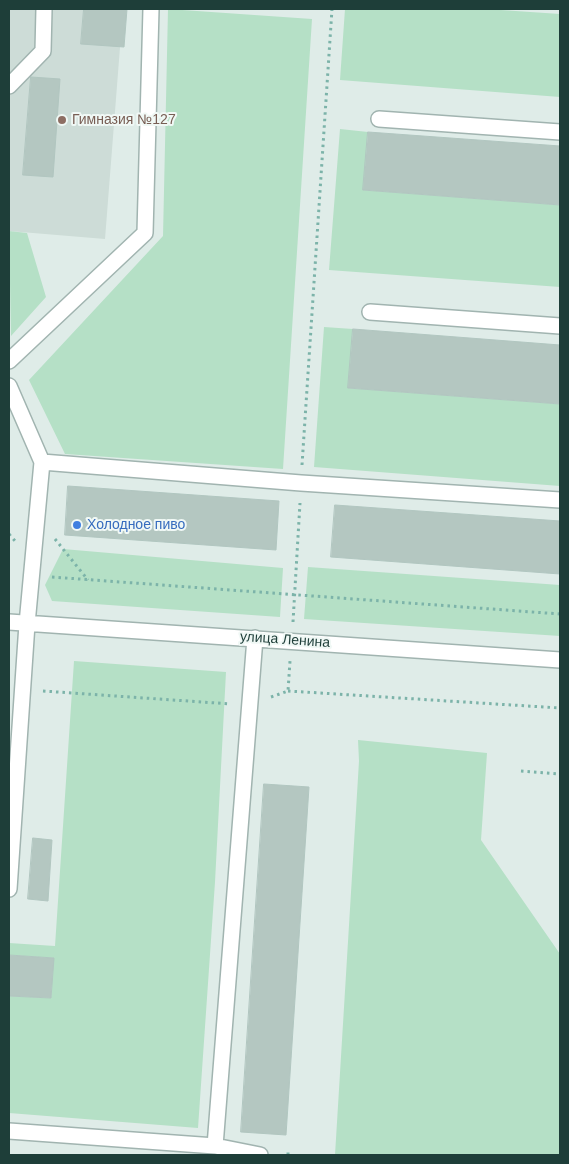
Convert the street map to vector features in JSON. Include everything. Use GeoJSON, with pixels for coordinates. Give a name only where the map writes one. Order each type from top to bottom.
{"type":"FeatureCollection","features":[{"type":"Feature","properties":{"kind":"street"},"geometry":{"type":"LineString","coordinates":[[9,86],[42,51],[44,9]]}},
{"type":"Feature","properties":{"kind":"street"},"geometry":{"type":"LineString","coordinates":[[9,362],[145,233],[151,9]]}},
{"type":"Feature","properties":{"kind":"street"},"geometry":{"type":"LineString","coordinates":[[379,119],[560,132]]}},
{"type":"Feature","properties":{"kind":"street"},"geometry":{"type":"LineString","coordinates":[[370,312],[560,326]]}},
{"type":"Feature","properties":{"kind":"street"},"geometry":{"type":"LineString","coordinates":[[9,386],[42,462],[27,624],[9,889]]}},
{"type":"Feature","properties":{"kind":"street"},"geometry":{"type":"LineString","coordinates":[[42,462],[301,483],[560,500]]}},
{"type":"Feature","properties":{"kind":"street","name":"улица Ленина"},"geometry":{"type":"LineString","coordinates":[[9,622],[292,640],[560,660]]}},
{"type":"Feature","properties":{"kind":"street"},"geometry":{"type":"LineString","coordinates":[[216,1146],[248,706],[255,638]]}},
{"type":"Feature","properties":{"kind":"street"},"geometry":{"type":"LineString","coordinates":[[9,1131],[216,1146],[260,1155]]}},
{"type":"Feature","properties":{"kind":"path"},"geometry":{"type":"LineString","coordinates":[[288,691],[332,9]]}},
{"type":"Feature","properties":{"kind":"path"},"geometry":{"type":"LineString","coordinates":[[37,517],[88,580]]}},
{"type":"Feature","properties":{"kind":"path"},"geometry":{"type":"LineString","coordinates":[[31,576],[560,614]]}},
{"type":"Feature","properties":{"kind":"path"},"geometry":{"type":"LineString","coordinates":[[23,689],[248,706],[288,691],[560,708]]}},
{"type":"Feature","properties":{"kind":"path"},"geometry":{"type":"LineString","coordinates":[[521,771],[560,774]]}},
{"type":"Feature","properties":{"kind":"shaded area","name":"Гимназия №127"},"geometry":{"type":"Polygon","coordinates":[[[9,9],[123,9],[105,239],[9,231],[9,9]]]}},
{"type":"Feature","properties":{"kind":"green space"},"geometry":{"type":"Polygon","coordinates":[[[168,9],[312,19],[283,469],[65,454],[29,380],[163,236],[168,9]]]}},
{"type":"Feature","properties":{"kind":"green space"},"geometry":{"type":"Polygon","coordinates":[[[345,9],[486,9],[560,14],[560,97],[340,80],[345,9]]]}},
{"type":"Feature","properties":{"kind":"green space"},"geometry":{"type":"Polygon","coordinates":[[[340,129],[368,132],[364,190],[560,205],[560,287],[329,270],[340,129]]]}},
{"type":"Feature","properties":{"kind":"green space"},"geometry":{"type":"Polygon","coordinates":[[[9,231],[27,233],[46,297],[11,336],[9,231]]]}},
{"type":"Feature","properties":{"kind":"green space"},"geometry":{"type":"Polygon","coordinates":[[[324,327],[353,329],[349,388],[560,404],[560,486],[314,467],[324,327]]]}},
{"type":"Feature","properties":{"kind":"green space"},"geometry":{"type":"Polygon","coordinates":[[[63,549],[283,568],[280,617],[52,601],[45,585],[63,549]]]}},
{"type":"Feature","properties":{"kind":"green space"},"geometry":{"type":"Polygon","coordinates":[[[308,567],[560,585],[560,636],[304,619],[308,567]]]}},
{"type":"Feature","properties":{"kind":"green space"},"geometry":{"type":"Polygon","coordinates":[[[74,661],[226,672],[215,882],[198,1128],[9,1113],[9,996],[51,998],[53,958],[9,955],[9,943],[55,946],[74,661]]]}},
{"type":"Feature","properties":{"kind":"green space"},"geometry":{"type":"Polygon","coordinates":[[[358,740],[487,753],[481,840],[560,954],[560,1155],[335,1155],[359,761],[358,740]]]}},
{"type":"Feature","properties":{"kind":"building"},"geometry":{"type":"Polygon","coordinates":[[[84,9],[127,9],[124,47],[81,44],[84,9]]]}},
{"type":"Feature","properties":{"kind":"building"},"geometry":{"type":"Polygon","coordinates":[[[31,77],[60,79],[53,177],[23,175],[31,77]]]}},
{"type":"Feature","properties":{"kind":"building"},"geometry":{"type":"Polygon","coordinates":[[[368,132],[560,146],[560,205],[363,190],[368,132]]]}},
{"type":"Feature","properties":{"kind":"building"},"geometry":{"type":"Polygon","coordinates":[[[353,329],[560,345],[560,404],[348,388],[353,329]]]}},
{"type":"Feature","properties":{"kind":"building"},"geometry":{"type":"Polygon","coordinates":[[[68,486],[279,501],[276,550],[65,535],[68,486]]]}},
{"type":"Feature","properties":{"kind":"building"},"geometry":{"type":"Polygon","coordinates":[[[335,505],[560,521],[560,574],[331,557],[335,505]]]}},
{"type":"Feature","properties":{"kind":"building"},"geometry":{"type":"Polygon","coordinates":[[[264,784],[309,787],[286,1135],[241,1132],[264,784]]]}},
{"type":"Feature","properties":{"kind":"building"},"geometry":{"type":"Polygon","coordinates":[[[33,838],[52,840],[48,901],[28,899],[33,838]]]}},
{"type":"Feature","properties":{"kind":"building"},"geometry":{"type":"Polygon","coordinates":[[[9,955],[54,958],[51,998],[9,996],[9,955]]]}},
{"type":"Feature","properties":{"kind":"place","name":"Гимназия №127"},"geometry":{"type":"Point","coordinates":[62,120]}},
{"type":"Feature","properties":{"kind":"place","name":"Холодное пиво"},"geometry":{"type":"Point","coordinates":[77,525]}}]}
